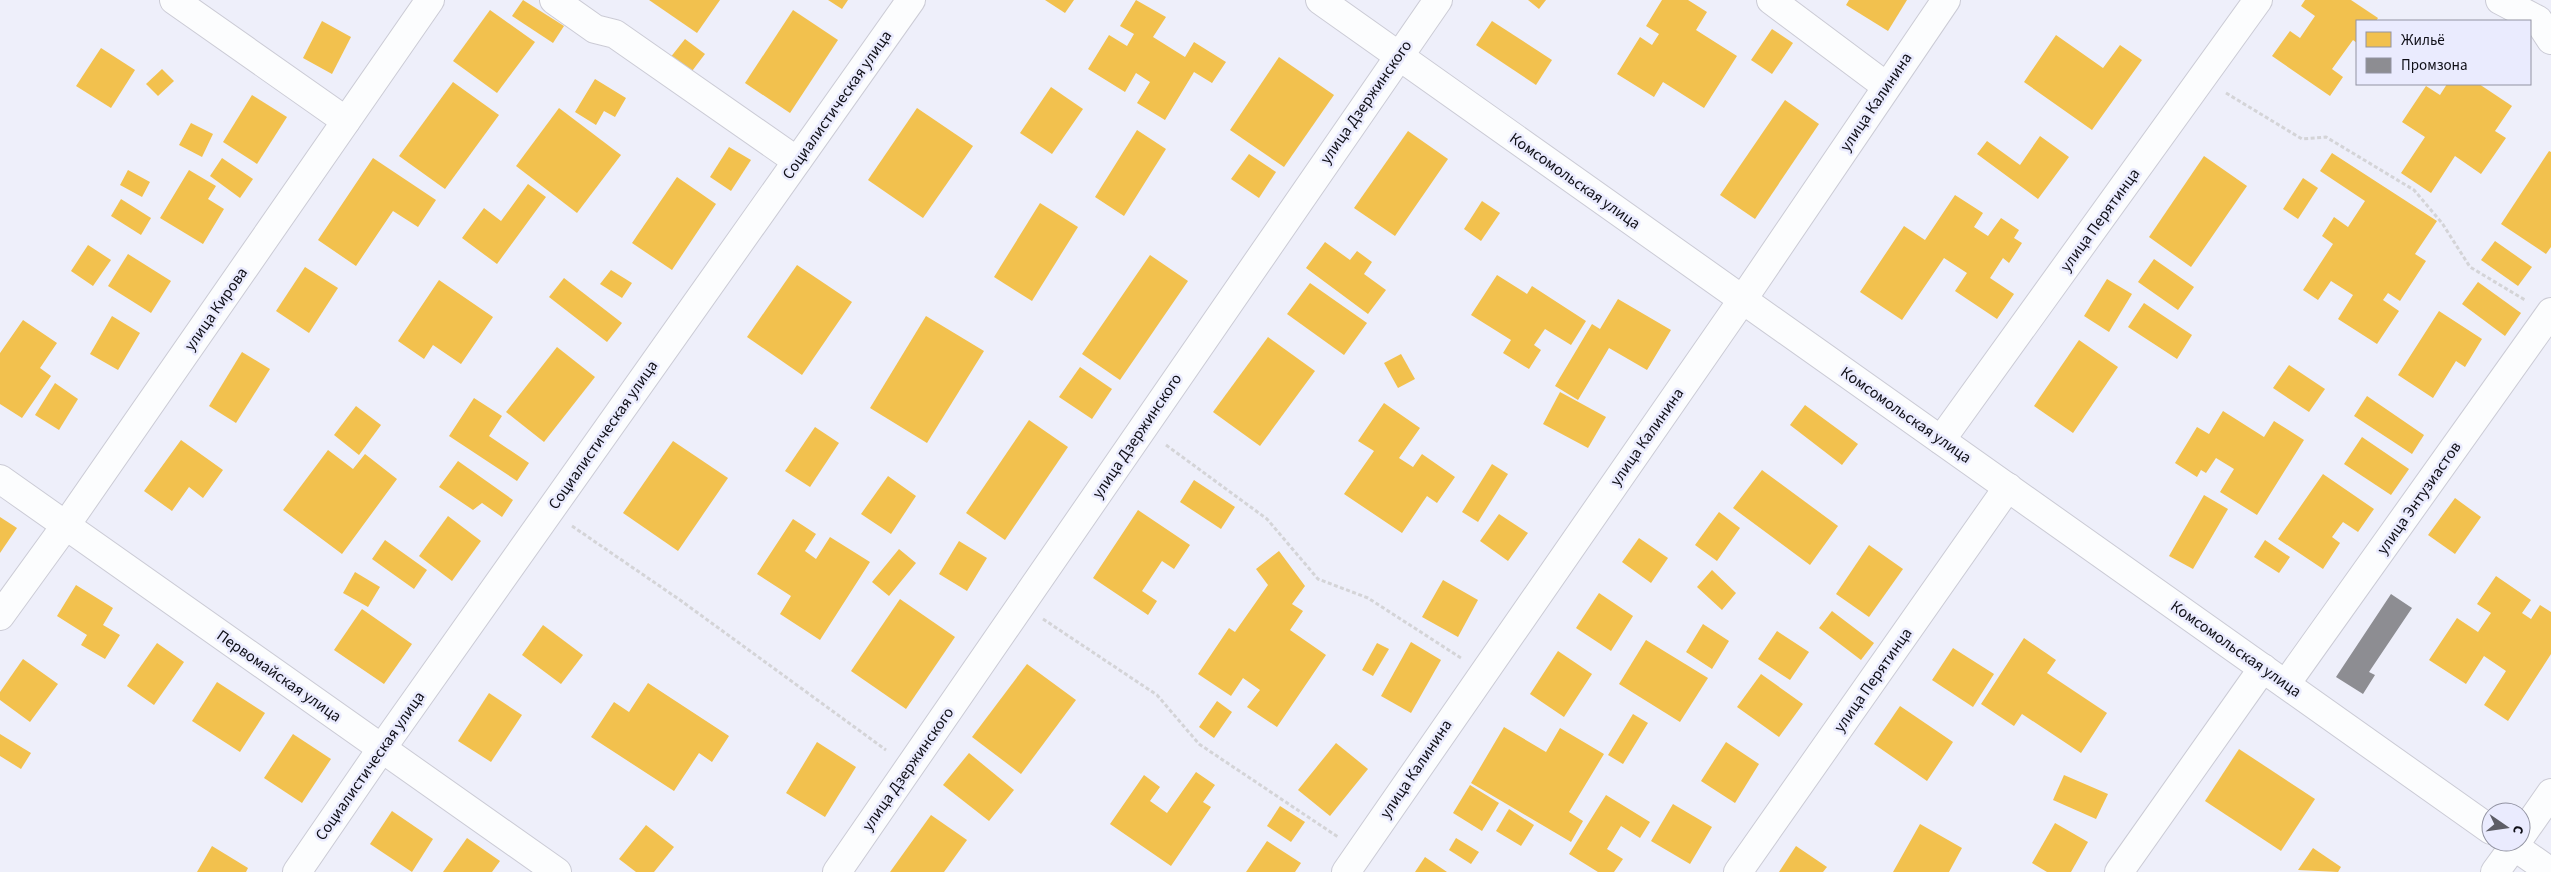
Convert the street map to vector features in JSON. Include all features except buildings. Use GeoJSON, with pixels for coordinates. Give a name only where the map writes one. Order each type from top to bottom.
{"type":"FeatureCollection","features":[{"type":"Feature","properties":{"kind":"street"},"geometry":{"type":"LineString","coordinates":[[174,0],[346,121]]}},
{"type":"Feature","properties":{"kind":"street","name":"улица Кирова"},"geometry":{"type":"LineString","coordinates":[[0,616],[66,525],[430,0]]}},
{"type":"Feature","properties":{"kind":"street"},"geometry":{"type":"LineString","coordinates":[[554,0],[595,29],[615,34],[797,161]]}},
{"type":"Feature","properties":{"kind":"street","name":"Социалистическая улица"},"geometry":{"type":"LineString","coordinates":[[297,872],[382,748],[911,0]]}},
{"type":"Feature","properties":{"kind":"street","name":"Комсомольская улица"},"geometry":{"type":"LineString","coordinates":[[1320,0],[2481,823]]}},
{"type":"Feature","properties":{"kind":"street","name":"улица Дзержинского"},"geometry":{"type":"LineString","coordinates":[[837,872],[1398,55],[1438,0]]}},
{"type":"Feature","properties":{"kind":"street"},"geometry":{"type":"LineString","coordinates":[[1770,0],[1886,86]]}},
{"type":"Feature","properties":{"kind":"street","name":"улица Калинина"},"geometry":{"type":"LineString","coordinates":[[1352,862],[1743,299],[1946,0]]}},
{"type":"Feature","properties":{"kind":"street","name":"улица Перятинца"},"geometry":{"type":"LineString","coordinates":[[1941,440],[2258,0]]}},
{"type":"Feature","properties":{"kind":"street"},"geometry":{"type":"LineString","coordinates":[[2500,0],[2538,20],[2551,40]]}},
{"type":"Feature","properties":{"kind":"street","name":"улица Энтузиастов"},"geometry":{"type":"LineString","coordinates":[[2286,684],[2550,313]]}},
{"type":"Feature","properties":{"kind":"street","name":"Первомайская улица"},"geometry":{"type":"LineString","coordinates":[[0,479],[557,872]]}},
{"type":"Feature","properties":{"kind":"street","name":"улица Перятинца"},"geometry":{"type":"LineString","coordinates":[[1738,872],[2008,487]]}},
{"type":"Feature","properties":{"kind":"street"},"geometry":{"type":"LineString","coordinates":[[2118,872],[2263,668]]}},
{"type":"Feature","properties":{"kind":"street"},"geometry":{"type":"LineString","coordinates":[[2531,820],[2551,793]]}},
{"type":"Feature","properties":{"kind":"street"},"geometry":{"type":"LineString","coordinates":[[2495,872],[2508,852]]}},
{"type":"Feature","properties":{"kind":"street"},"geometry":{"type":"LineString","coordinates":[[2528,852],[2551,872]]}},
{"type":"Feature","properties":{"kind":"path"},"geometry":{"type":"LineString","coordinates":[[2202,78],[2302,139],[2326,136],[2414,190],[2442,223],[2470,268],[2550,313]]}},
{"type":"Feature","properties":{"kind":"path"},"geometry":{"type":"LineString","coordinates":[[1142,428],[1267,520],[1318,579],[1368,598],[1483,672]]}},
{"type":"Feature","properties":{"kind":"path"},"geometry":{"type":"LineString","coordinates":[[550,511],[680,600],[909,767]]}},
{"type":"Feature","properties":{"kind":"path"},"geometry":{"type":"LineString","coordinates":[[1021,605],[1157,695],[1199,744],[1352,862]]}}]}
